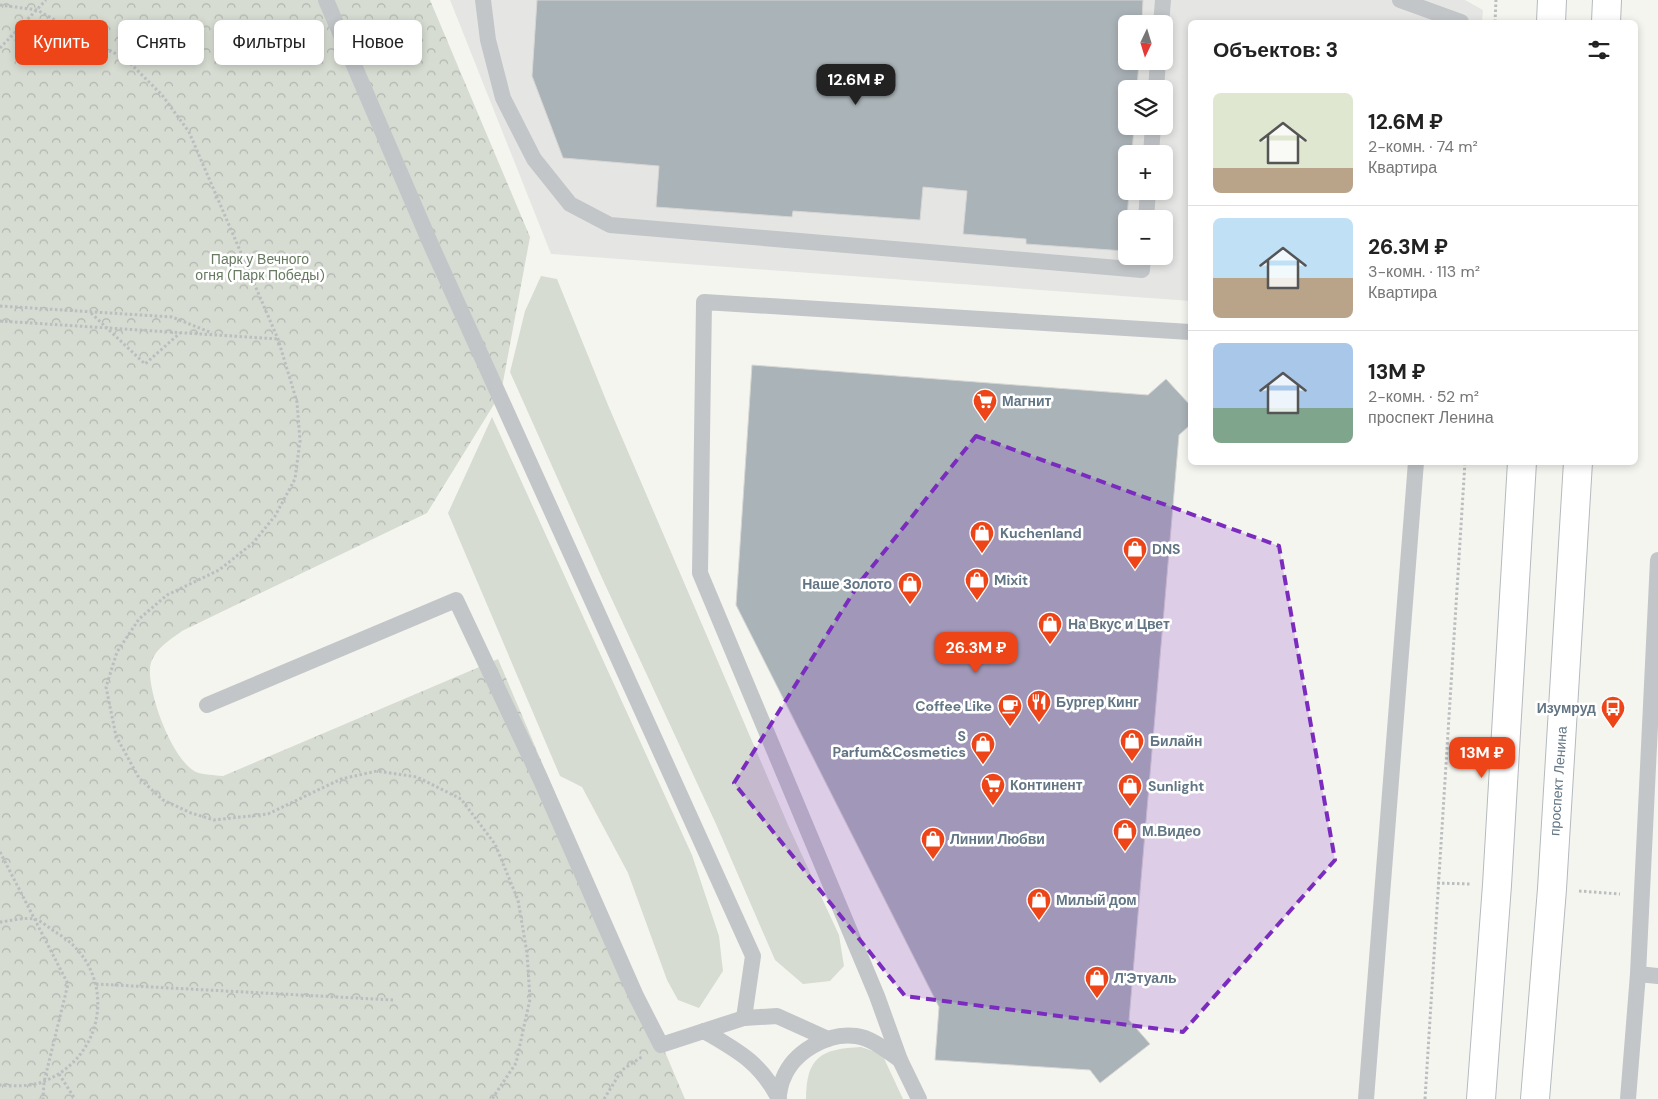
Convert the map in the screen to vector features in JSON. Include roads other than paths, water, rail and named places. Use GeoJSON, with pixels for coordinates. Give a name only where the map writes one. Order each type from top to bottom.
{"type":"FeatureCollection","features":[{"type":"Feature","properties":{"kind":"main road"},"geometry":{"type":"LineString","coordinates":[[1551,20],[1552,0]]}},
{"type":"Feature","properties":{"kind":"main road"},"geometry":{"type":"LineString","coordinates":[[1606,20],[1608,0]]}},
{"type":"Feature","properties":{"kind":"main road"},"geometry":{"type":"LineString","coordinates":[[1481,1099],[1497,885],[1522,465]]}},
{"type":"Feature","properties":{"kind":"main road","name":"проспект Ленина"},"geometry":{"type":"LineString","coordinates":[[1535,1099],[1552,889],[1578,465]]}},
{"type":"Feature","properties":{"kind":"lane"},"geometry":{"type":"LineString","coordinates":[[326,0],[432,246],[753,956],[744,1018]]}},
{"type":"Feature","properties":{"kind":"lane"},"geometry":{"type":"LineString","coordinates":[[483,0],[488,40],[503,98],[534,160],[570,204],[610,226],[1142,270],[1142,265]]}},
{"type":"Feature","properties":{"kind":"lane"},"geometry":{"type":"LineString","coordinates":[[1162,15],[1163,0]]}},
{"type":"Feature","properties":{"kind":"lane"},"geometry":{"type":"LineString","coordinates":[[1400,0],[1455,20]]}},
{"type":"Feature","properties":{"kind":"lane"},"geometry":{"type":"LineString","coordinates":[[919,1099],[900,1060],[877,996],[700,573],[704,302],[1188,332]]}},
{"type":"Feature","properties":{"kind":"lane"},"geometry":{"type":"LineString","coordinates":[[1366,1099],[1416,465]]}},
{"type":"Feature","properties":{"kind":"lane"},"geometry":{"type":"LineString","coordinates":[[1628,1099],[1653,772],[1658,560]]}},
{"type":"Feature","properties":{"kind":"lane"},"geometry":{"type":"LineString","coordinates":[[207,705],[456,600],[540,778],[636,996],[661,1045],[744,1018],[777,1016],[828,1039]]}},
{"type":"Feature","properties":{"kind":"lane"},"geometry":{"type":"LineString","coordinates":[[1638,974],[1658,976]]}},
{"type":"Feature","properties":{"kind":"lane"},"geometry":{"type":"LineString","coordinates":[[704,1030],[750,1059],[768,1080],[778,1098]]}},
{"type":"Feature","properties":{"kind":"lane"},"geometry":{"type":"LineString","coordinates":[[778,1098],[783,1078],[794,1062],[808,1049],[828,1039],[856,1036],[878,1044],[900,1060]]}},
{"type":"Feature","properties":{"kind":"place","name":"Магнит"},"geometry":{"type":"Point","coordinates":[985,422]}},
{"type":"Feature","properties":{"kind":"place","name":"Kuchenland"},"geometry":{"type":"Point","coordinates":[982,554]}},
{"type":"Feature","properties":{"kind":"place","name":"DNS"},"geometry":{"type":"Point","coordinates":[1135,570]}},
{"type":"Feature","properties":{"kind":"place","name":"Mixit"},"geometry":{"type":"Point","coordinates":[977,601]}},
{"type":"Feature","properties":{"kind":"place","name":"Наше Золото"},"geometry":{"type":"Point","coordinates":[910,605]}},
{"type":"Feature","properties":{"kind":"place","name":"На Вкус и Цвет"},"geometry":{"type":"Point","coordinates":[1050,645]}},
{"type":"Feature","properties":{"kind":"place","name":"Бургер Кинг"},"geometry":{"type":"Point","coordinates":[1039,723]}},
{"type":"Feature","properties":{"kind":"place","name":"Coffee Like"},"geometry":{"type":"Point","coordinates":[1010,727]}},
{"type":"Feature","properties":{"kind":"place","name":"Изумруд"},"geometry":{"type":"Point","coordinates":[1613,729]}},
{"type":"Feature","properties":{"kind":"place","name":"Билайн"},"geometry":{"type":"Point","coordinates":[1132,762]}},
{"type":"Feature","properties":{"kind":"place","name":"S Parfum&Cosmetics"},"geometry":{"type":"Point","coordinates":[983,765]}},
{"type":"Feature","properties":{"kind":"place","name":"Континент"},"geometry":{"type":"Point","coordinates":[993,806]}},
{"type":"Feature","properties":{"kind":"place","name":"Sunlight"},"geometry":{"type":"Point","coordinates":[1130,807]}},
{"type":"Feature","properties":{"kind":"place","name":"М.Видео"},"geometry":{"type":"Point","coordinates":[1125,852]}},
{"type":"Feature","properties":{"kind":"place","name":"Линии Любви"},"geometry":{"type":"Point","coordinates":[933,860]}},
{"type":"Feature","properties":{"kind":"place","name":"Милый дом"},"geometry":{"type":"Point","coordinates":[1039,921]}},
{"type":"Feature","properties":{"kind":"place","name":"Л'Этуаль"},"geometry":{"type":"Point","coordinates":[1097,999]}},
{"type":"Feature","properties":{"kind":"park label","name":"Парк у Вечного огня (Парк Победы)"},"geometry":{"type":"Point","coordinates":[260,268]}}]}
